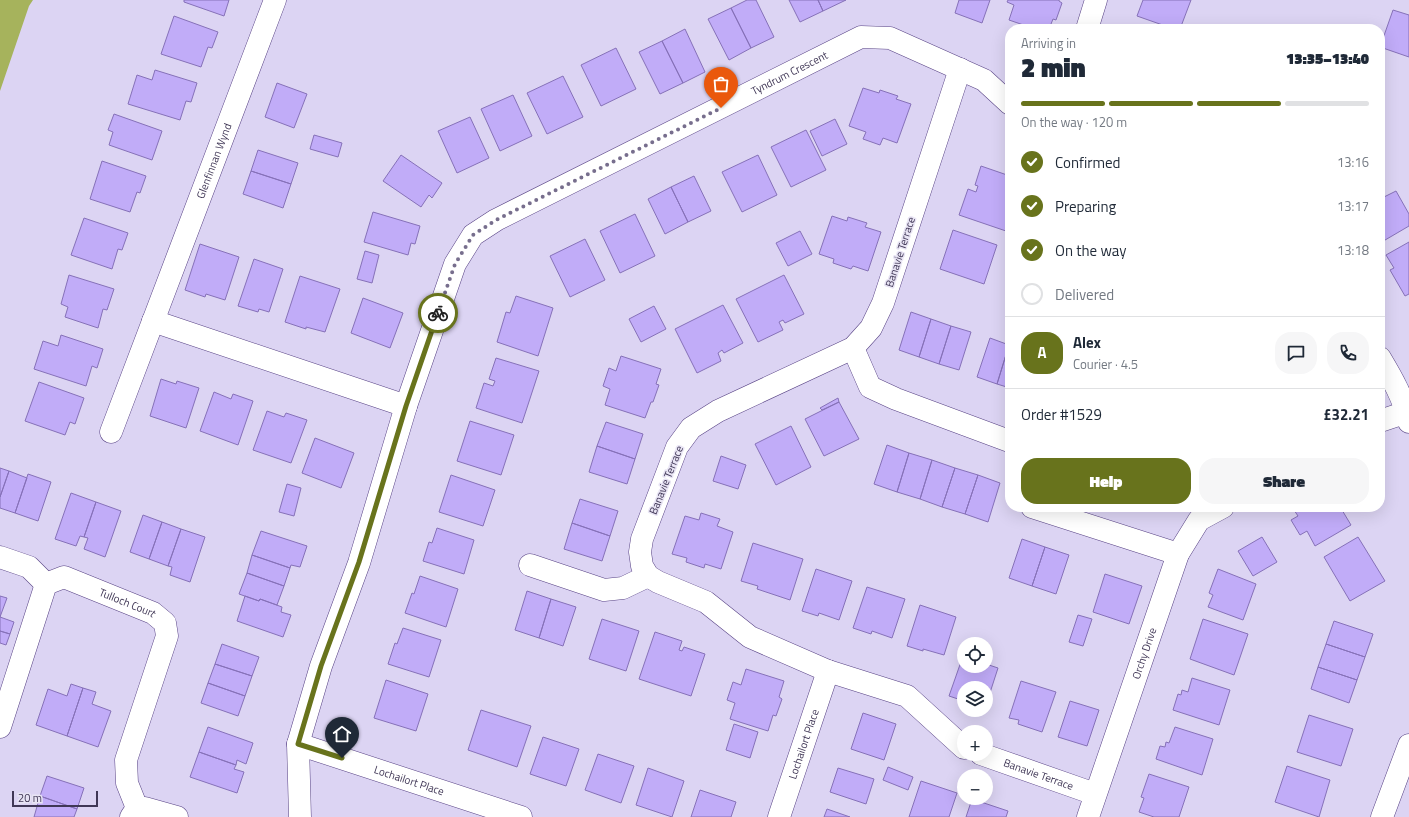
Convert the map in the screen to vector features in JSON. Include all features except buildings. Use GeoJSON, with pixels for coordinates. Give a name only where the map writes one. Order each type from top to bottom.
{"type":"FeatureCollection","features":[{"type":"Feature","properties":{"kind":"street","name":"Glenfinnan Wynd"},"geometry":{"type":"LineString","coordinates":[[111,432],[275,0]]}},
{"type":"Feature","properties":{"kind":"street"},"geometry":{"type":"LineString","coordinates":[[1089,24],[1096,0]]}},
{"type":"Feature","properties":{"kind":"street","name":"Tyndrum Crescent"},"geometry":{"type":"LineString","coordinates":[[300,817],[298,744],[321,666],[359,562],[406,406],[455,264],[473,235],[496,220],[861,37],[890,38],[984,80],[1005,99]]}},
{"type":"Feature","properties":{"kind":"street","name":"Banavie Terrace"},"geometry":{"type":"LineString","coordinates":[[648,576],[642,566],[640,552],[642,539],[678,447],[691,428],[718,411],[853,348],[871,328],[884,303],[960,69]]}},
{"type":"Feature","properties":{"kind":"street"},"geometry":{"type":"LineString","coordinates":[[153,321],[406,406]]}},
{"type":"Feature","properties":{"kind":"street"},"geometry":{"type":"LineString","coordinates":[[853,348],[870,387],[896,399],[1005,440]]}},
{"type":"Feature","properties":{"kind":"street"},"geometry":{"type":"LineString","coordinates":[[1385,366],[1394,381],[1408,417],[1385,420]]}},
{"type":"Feature","properties":{"kind":"street"},"geometry":{"type":"LineString","coordinates":[[1048,512],[1178,554]]}},
{"type":"Feature","properties":{"kind":"street","name":"Orchy Drive"},"geometry":{"type":"LineString","coordinates":[[1088,817],[1178,554],[1199,520],[1213,512]]}},
{"type":"Feature","properties":{"kind":"street"},"geometry":{"type":"LineString","coordinates":[[0,557],[29,567],[46,584],[0,727]]}},
{"type":"Feature","properties":{"kind":"street"},"geometry":{"type":"LineString","coordinates":[[530,565],[604,590],[623,588],[648,576],[658,582],[706,602],[750,637],[828,671],[907,696],[957,742]]}},
{"type":"Feature","properties":{"kind":"street","name":"Tulloch Court"},"geometry":{"type":"LineString","coordinates":[[46,584],[64,577],[153,613],[165,623],[167,636],[126,760],[127,783],[134,812],[145,808],[177,817]]}},
{"type":"Feature","properties":{"kind":"street","name":"Lochailort Place"},"geometry":{"type":"LineString","coordinates":[[779,817],[828,671]]}},
{"type":"Feature","properties":{"kind":"street","name":"Lochailort Place"},"geometry":{"type":"LineString","coordinates":[[298,744],[522,817]]}},
{"type":"Feature","properties":{"kind":"street"},"geometry":{"type":"LineString","coordinates":[[1382,817],[1409,745]]}},
{"type":"Feature","properties":{"kind":"street","name":"Banavie Terrace"},"geometry":{"type":"LineString","coordinates":[[993,758],[1095,794]]}},
{"type":"Feature","properties":{"kind":"green space"},"geometry":{"type":"Polygon","coordinates":[[[0,0],[33,0],[29,6],[0,91],[0,0]]]}},
{"type":"Feature","properties":{"kind":"way so far"},"geometry":{"type":"LineString","coordinates":[[438,313],[455,264],[473,235],[496,220],[721,108]]}},
{"type":"Feature","properties":{"kind":"route"},"geometry":{"type":"LineString","coordinates":[[342,758],[298,744],[321,666],[359,562],[406,406],[438,313]]}}]}
